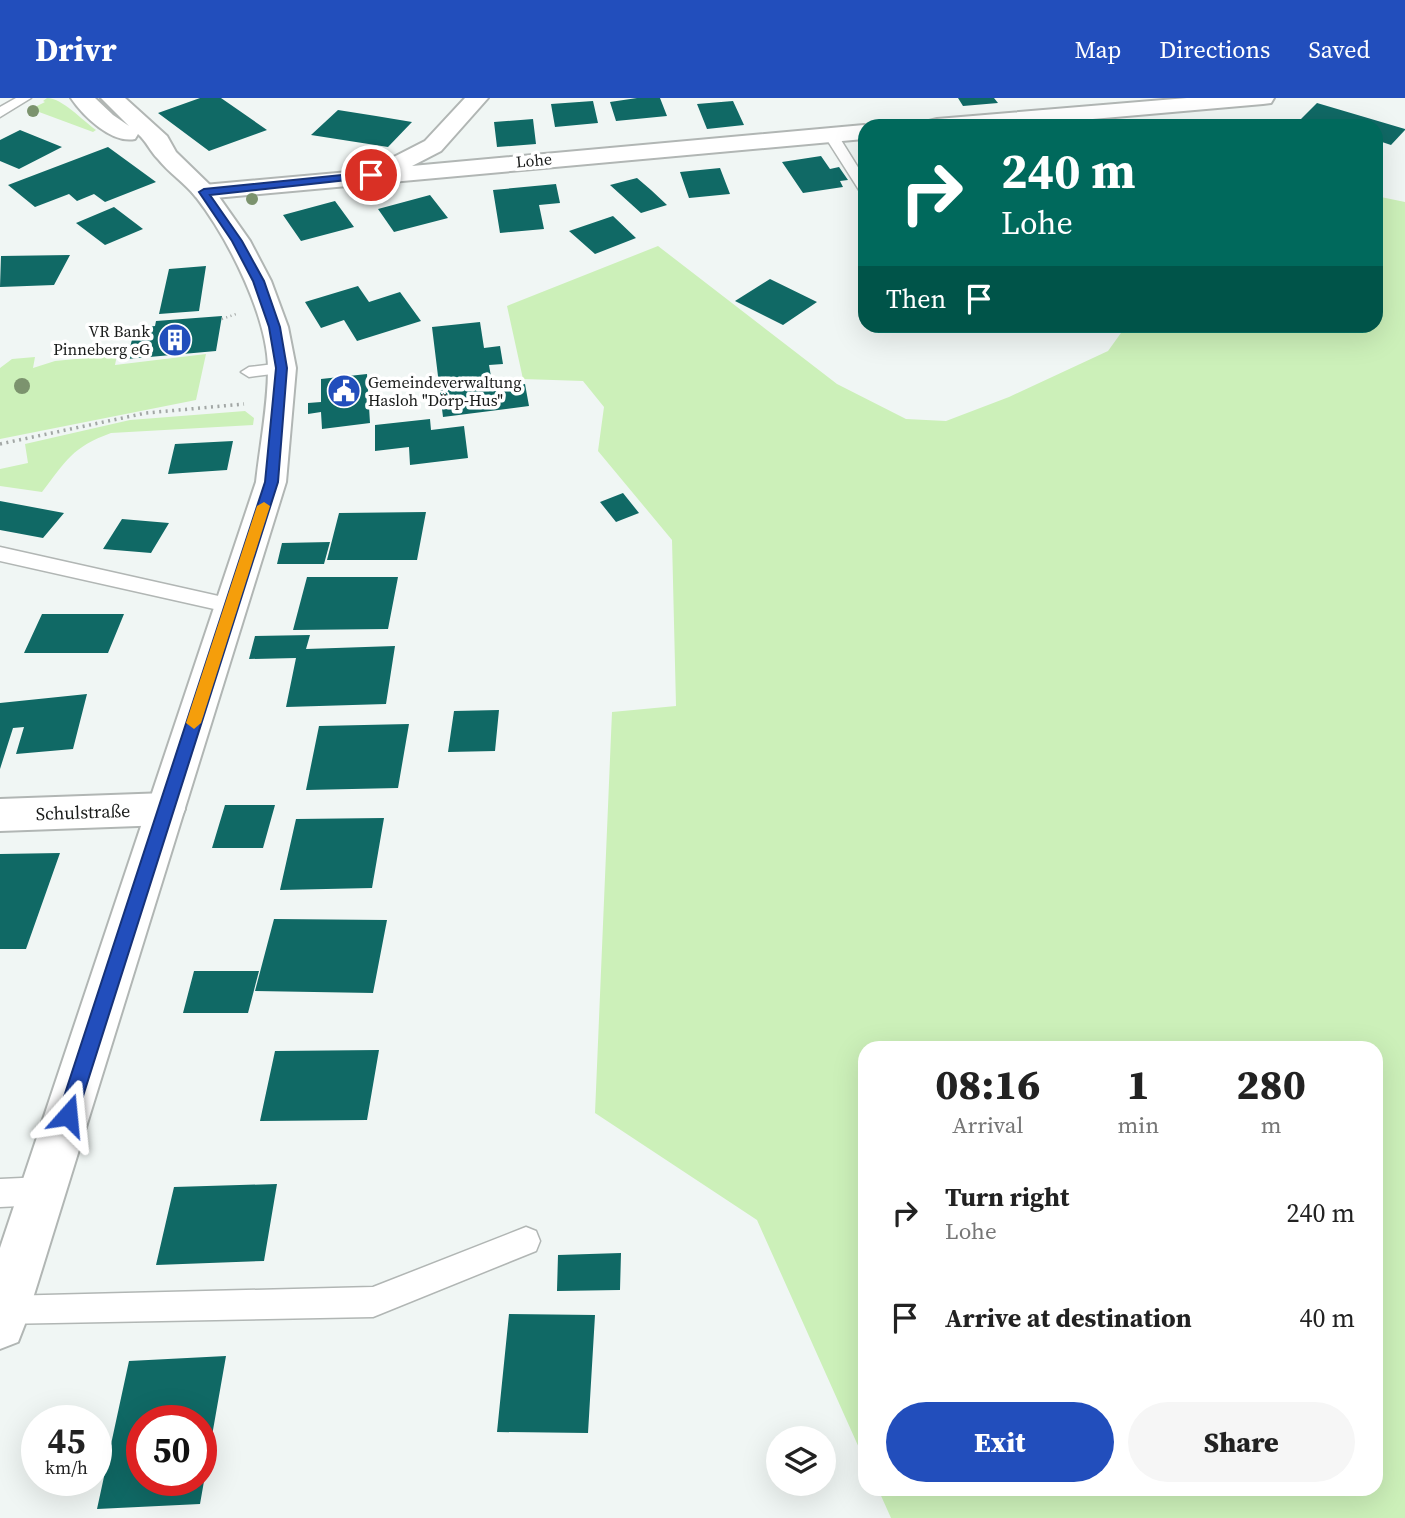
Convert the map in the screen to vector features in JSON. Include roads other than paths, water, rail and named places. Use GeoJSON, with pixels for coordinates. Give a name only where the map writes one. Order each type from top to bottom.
{"type":"FeatureCollection","features":[{"type":"Feature","properties":{"kind":"main road"},"geometry":{"type":"LineString","coordinates":[[82,98],[105,120],[146,147],[166,155]]}},
{"type":"Feature","properties":{"kind":"main road"},"geometry":{"type":"LineString","coordinates":[[2,1317],[271,482],[281,399],[282,368],[274,327],[258,281],[237,241],[204,192],[166,155],[159,141],[111,98]]}},
{"type":"Feature","properties":{"kind":"main road"},"geometry":{"type":"LineString","coordinates":[[1018,119],[1263,98]]}},
{"type":"Feature","properties":{"kind":"main road"},"geometry":{"type":"LineString","coordinates":[[451,100],[476,101]]}},
{"type":"Feature","properties":{"kind":"main road"},"geometry":{"type":"LineString","coordinates":[[371,175],[408,161],[433,146],[476,101]]}},
{"type":"Feature","properties":{"kind":"main road","name":"Lohe"},"geometry":{"type":"LineString","coordinates":[[204,192],[858,133]]}},
{"type":"Feature","properties":{"kind":"main road","name":"Schulstraße"},"geometry":{"type":"LineString","coordinates":[[0,815],[166,809]]}},
{"type":"Feature","properties":{"kind":"lane"},"geometry":{"type":"LineString","coordinates":[[0,113],[25,98]]}},
{"type":"Feature","properties":{"kind":"lane"},"geometry":{"type":"LineString","coordinates":[[831,135],[858,178]]}},
{"type":"Feature","properties":{"kind":"lane"},"geometry":{"type":"LineString","coordinates":[[249,372],[282,368]]}},
{"type":"Feature","properties":{"kind":"lane"},"geometry":{"type":"LineString","coordinates":[[0,554],[232,606]]}},
{"type":"Feature","properties":{"kind":"lane"},"geometry":{"type":"LineString","coordinates":[[0,1192],[43,1191]]}},
{"type":"Feature","properties":{"kind":"lane"},"geometry":{"type":"LineString","coordinates":[[2,1317],[373,1302],[526,1241]]}},
{"type":"Feature","properties":{"kind":"place","name":"VR Bank Pinneberg eG"},"geometry":{"type":"Point","coordinates":[175,340]}},
{"type":"Feature","properties":{"kind":"place","name":"Gemeindeverwaltung Hasloh \"Dörp-Hus\""},"geometry":{"type":"Point","coordinates":[344,391]}}]}
